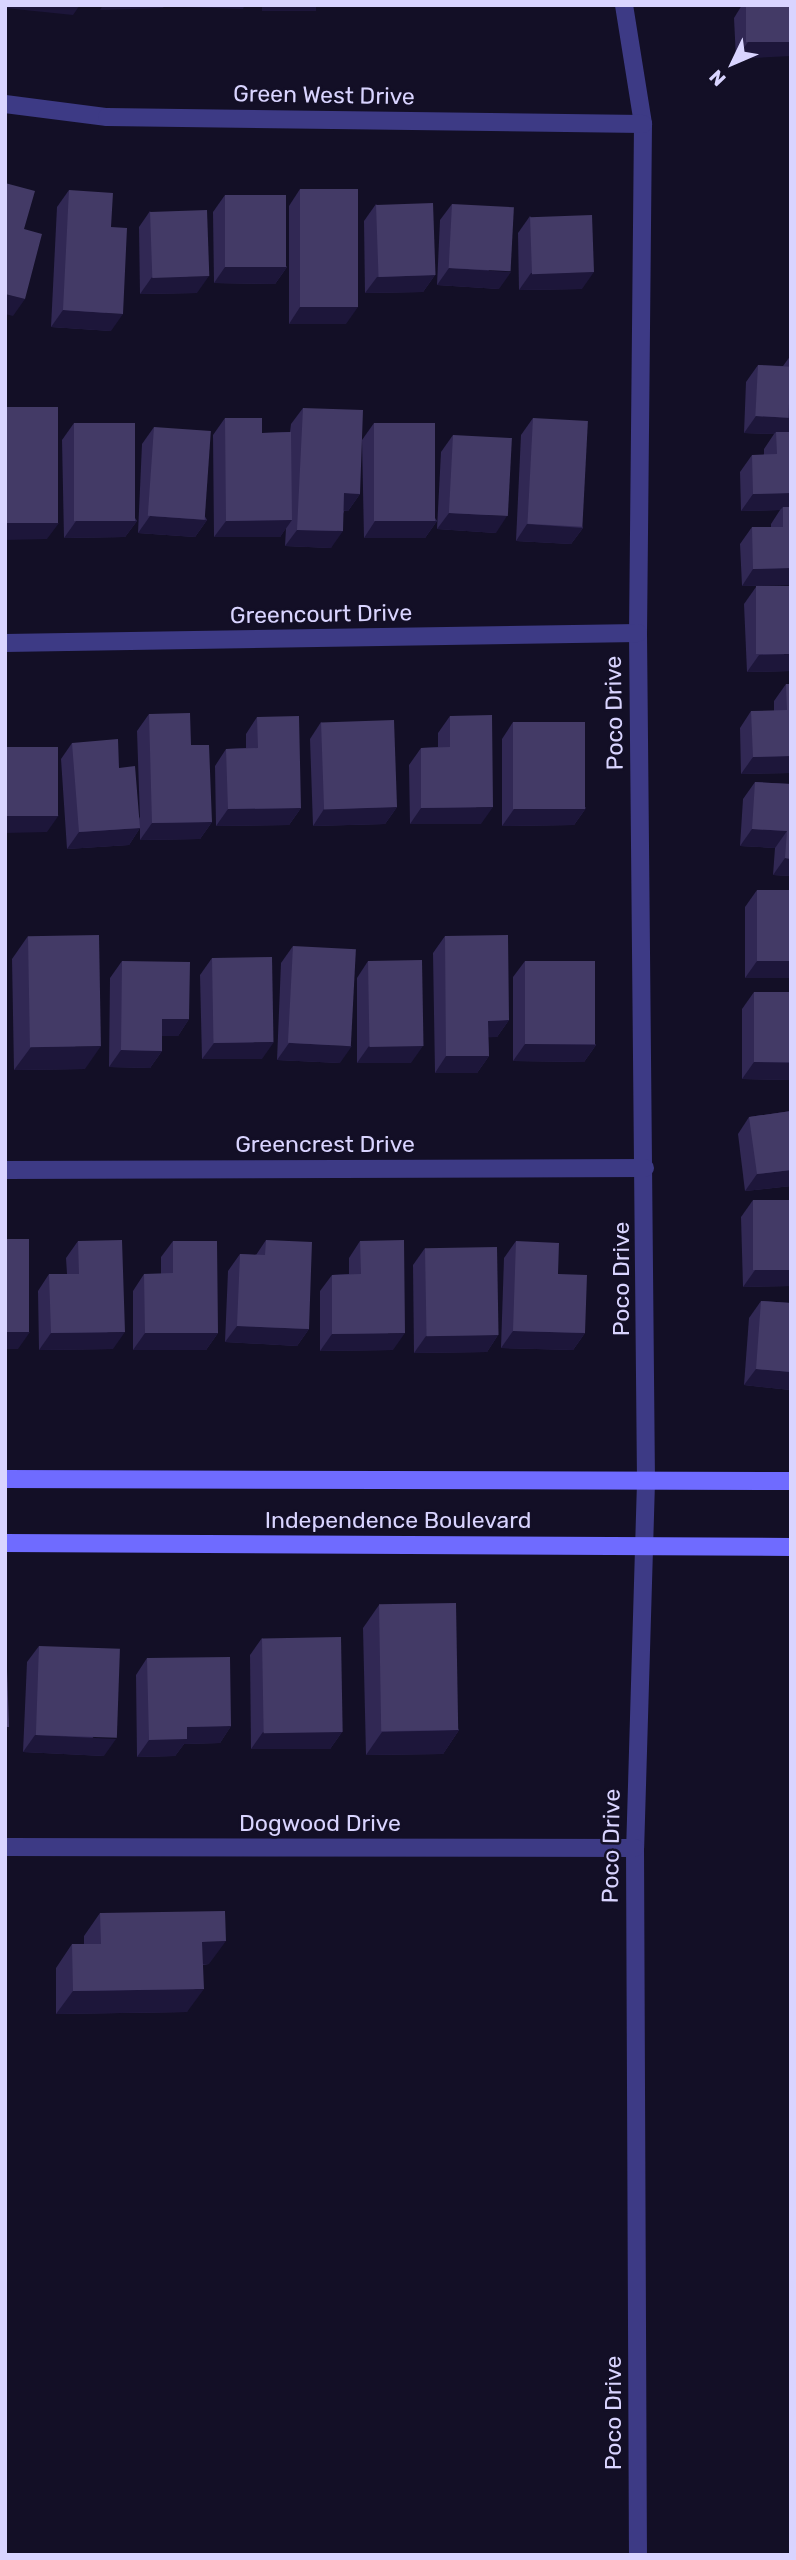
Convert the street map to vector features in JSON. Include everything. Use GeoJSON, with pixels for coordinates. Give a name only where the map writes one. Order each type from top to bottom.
{"type":"FeatureCollection","features":[{"type":"Feature","properties":{"kind":"main road","name":"Independence Boulevard"},"geometry":{"type":"LineString","coordinates":[[5,1479],[791,1481]]}},
{"type":"Feature","properties":{"kind":"main road","name":"Independence Boulevard"},"geometry":{"type":"LineString","coordinates":[[5,1543],[791,1547]]}},
{"type":"Feature","properties":{"kind":"street","name":"Poco Drive"},"geometry":{"type":"LineString","coordinates":[[624,5],[643,124],[638,633],[646,1482],[635,1848],[638,2555]]}},
{"type":"Feature","properties":{"kind":"street","name":"Green West Drive"},"geometry":{"type":"LineString","coordinates":[[5,104],[107,117],[643,124]]}},
{"type":"Feature","properties":{"kind":"street","name":"Greencourt Drive"},"geometry":{"type":"LineString","coordinates":[[5,643],[638,633]]}},
{"type":"Feature","properties":{"kind":"street","name":"Greencrest Drive"},"geometry":{"type":"LineString","coordinates":[[5,1170],[645,1168]]}},
{"type":"Feature","properties":{"kind":"street","name":"Dogwood Drive"},"geometry":{"type":"LineString","coordinates":[[5,1847],[635,1848]]}},
{"type":"Feature","properties":{"kind":"building"},"geometry":{"type":"Polygon","coordinates":[[[746,5],[791,5],[791,42],[746,42],[746,5]]]}},
{"type":"Feature","properties":{"kind":"building"},"geometry":{"type":"Polygon","coordinates":[[[5,183],[35,191],[24,229],[42,234],[25,299],[5,294],[5,183]]]}},
{"type":"Feature","properties":{"kind":"building"},"geometry":{"type":"Polygon","coordinates":[[[300,189],[358,189],[358,307],[300,307],[300,189]]]}},
{"type":"Feature","properties":{"kind":"building"},"geometry":{"type":"Polygon","coordinates":[[[69,190],[113,193],[111,227],[127,228],[123,314],[63,310],[69,190]]]}},
{"type":"Feature","properties":{"kind":"building"},"geometry":{"type":"Polygon","coordinates":[[[225,195],[286,195],[286,267],[225,267],[225,195]]]}},
{"type":"Feature","properties":{"kind":"building"},"geometry":{"type":"Polygon","coordinates":[[[433,203],[436,275],[379,277],[376,205],[433,203]]]}},
{"type":"Feature","properties":{"kind":"building"},"geometry":{"type":"Polygon","coordinates":[[[452,204],[514,207],[511,271],[449,268],[452,204]]]}},
{"type":"Feature","properties":{"kind":"building"},"geometry":{"type":"Polygon","coordinates":[[[207,210],[209,276],[152,278],[150,212],[207,210]]]}},
{"type":"Feature","properties":{"kind":"building"},"geometry":{"type":"Polygon","coordinates":[[[592,215],[594,272],[532,274],[530,217],[592,215]]]}},
{"type":"Feature","properties":{"kind":"building"},"geometry":{"type":"Polygon","coordinates":[[[758,365],[791,367],[788,418],[755,416],[758,365]]]}},
{"type":"Feature","properties":{"kind":"building"},"geometry":{"type":"Polygon","coordinates":[[[5,407],[58,407],[58,523],[5,523],[5,407]]]}},
{"type":"Feature","properties":{"kind":"building"},"geometry":{"type":"Polygon","coordinates":[[[303,408],[363,410],[360,494],[344,493],[343,531],[297,530],[303,408]]]}},
{"type":"Feature","properties":{"kind":"building"},"geometry":{"type":"Polygon","coordinates":[[[225,418],[262,418],[262,433],[291,432],[292,520],[226,521],[225,418]]]}},
{"type":"Feature","properties":{"kind":"building"},"geometry":{"type":"Polygon","coordinates":[[[533,418],[588,421],[582,527],[527,524],[533,418]]]}},
{"type":"Feature","properties":{"kind":"building"},"geometry":{"type":"Polygon","coordinates":[[[74,423],[135,423],[135,521],[74,521],[74,423]]]}},
{"type":"Feature","properties":{"kind":"building"},"geometry":{"type":"Polygon","coordinates":[[[374,423],[435,423],[435,521],[374,521],[374,423]]]}},
{"type":"Feature","properties":{"kind":"building"},"geometry":{"type":"Polygon","coordinates":[[[154,427],[211,431],[205,520],[148,516],[154,427]]]}},
{"type":"Feature","properties":{"kind":"building"},"geometry":{"type":"Polygon","coordinates":[[[776,432],[791,432],[791,493],[753,494],[752,455],[777,454],[776,432]]]}},
{"type":"Feature","properties":{"kind":"building"},"geometry":{"type":"Polygon","coordinates":[[[453,435],[512,438],[508,516],[449,513],[453,435]]]}},
{"type":"Feature","properties":{"kind":"building"},"geometry":{"type":"Polygon","coordinates":[[[783,507],[791,507],[791,568],[753,569],[752,527],[783,527],[783,507]]]}},
{"type":"Feature","properties":{"kind":"building"},"geometry":{"type":"Polygon","coordinates":[[[756,586],[791,586],[791,654],[756,654],[756,586]]]}},
{"type":"Feature","properties":{"kind":"building"},"geometry":{"type":"Polygon","coordinates":[[[786,684],[791,684],[791,756],[753,757],[751,711],[787,710],[786,684]]]}},
{"type":"Feature","properties":{"kind":"building"},"geometry":{"type":"Polygon","coordinates":[[[190,713],[191,745],[209,745],[212,822],[152,823],[149,714],[190,713]]]}},
{"type":"Feature","properties":{"kind":"building"},"geometry":{"type":"Polygon","coordinates":[[[492,715],[493,807],[421,808],[421,748],[450,747],[450,716],[492,715]]]}},
{"type":"Feature","properties":{"kind":"building"},"geometry":{"type":"Polygon","coordinates":[[[299,716],[301,808],[228,809],[226,749],[258,748],[257,717],[299,716]]]}},
{"type":"Feature","properties":{"kind":"building"},"geometry":{"type":"Polygon","coordinates":[[[394,720],[397,807],[324,809],[321,723],[394,720]]]}},
{"type":"Feature","properties":{"kind":"building"},"geometry":{"type":"Polygon","coordinates":[[[513,722],[585,722],[585,809],[513,809],[513,722]]]}},
{"type":"Feature","properties":{"kind":"building"},"geometry":{"type":"Polygon","coordinates":[[[118,739],[119,768],[135,766],[140,828],[79,832],[72,743],[118,739]]]}},
{"type":"Feature","properties":{"kind":"building"},"geometry":{"type":"Polygon","coordinates":[[[5,747],[58,747],[58,816],[5,816],[5,747]]]}},
{"type":"Feature","properties":{"kind":"building"},"geometry":{"type":"Polygon","coordinates":[[[755,782],[791,784],[791,859],[785,858],[787,831],[752,829],[755,782]]]}},
{"type":"Feature","properties":{"kind":"building"},"geometry":{"type":"Polygon","coordinates":[[[757,890],[791,890],[791,961],[757,961],[757,890]]]}},
{"type":"Feature","properties":{"kind":"building"},"geometry":{"type":"Polygon","coordinates":[[[99,935],[101,1046],[30,1047],[28,936],[99,935]]]}},
{"type":"Feature","properties":{"kind":"building"},"geometry":{"type":"Polygon","coordinates":[[[508,935],[509,1020],[488,1021],[489,1056],[446,1056],[445,936],[508,935]]]}},
{"type":"Feature","properties":{"kind":"building"},"geometry":{"type":"Polygon","coordinates":[[[293,946],[356,949],[351,1046],[288,1043],[293,946]]]}},
{"type":"Feature","properties":{"kind":"building"},"geometry":{"type":"Polygon","coordinates":[[[272,957],[273,1042],[213,1043],[212,958],[272,957]]]}},
{"type":"Feature","properties":{"kind":"building"},"geometry":{"type":"Polygon","coordinates":[[[422,960],[424,1046],[370,1047],[368,961],[422,960]]]}},
{"type":"Feature","properties":{"kind":"building"},"geometry":{"type":"Polygon","coordinates":[[[122,961],[190,962],[189,1019],[162,1019],[162,1051],[121,1050],[122,961]]]}},
{"type":"Feature","properties":{"kind":"building"},"geometry":{"type":"Polygon","coordinates":[[[525,961],[595,961],[595,1044],[525,1044],[525,961]]]}},
{"type":"Feature","properties":{"kind":"building"},"geometry":{"type":"Polygon","coordinates":[[[6,962],[7,1019],[5,1019],[6,962]]]}},
{"type":"Feature","properties":{"kind":"building"},"geometry":{"type":"Polygon","coordinates":[[[754,992],[791,992],[791,1062],[754,1062],[754,992]]]}},
{"type":"Feature","properties":{"kind":"building"},"geometry":{"type":"Polygon","coordinates":[[[791,1111],[791,1170],[757,1174],[749,1117],[791,1111]]]}},
{"type":"Feature","properties":{"kind":"building"},"geometry":{"type":"Polygon","coordinates":[[[753,1200],[791,1200],[791,1270],[753,1270],[753,1200]]]}},
{"type":"Feature","properties":{"kind":"building"},"geometry":{"type":"Polygon","coordinates":[[[5,1239],[29,1239],[29,1332],[5,1332],[5,1239]]]}},
{"type":"Feature","properties":{"kind":"building"},"geometry":{"type":"Polygon","coordinates":[[[122,1240],[125,1332],[51,1333],[49,1274],[79,1274],[78,1241],[122,1240]]]}},
{"type":"Feature","properties":{"kind":"building"},"geometry":{"type":"Polygon","coordinates":[[[266,1240],[312,1242],[309,1329],[237,1326],[240,1254],[265,1255],[266,1240]]]}},
{"type":"Feature","properties":{"kind":"building"},"geometry":{"type":"Polygon","coordinates":[[[404,1240],[405,1333],[332,1334],[332,1275],[361,1274],[360,1241],[404,1240]]]}},
{"type":"Feature","properties":{"kind":"building"},"geometry":{"type":"Polygon","coordinates":[[[173,1241],[217,1241],[218,1333],[145,1333],[144,1274],[173,1273],[173,1241]]]}},
{"type":"Feature","properties":{"kind":"building"},"geometry":{"type":"Polygon","coordinates":[[[516,1241],[559,1243],[558,1274],[587,1275],[585,1333],[513,1331],[516,1241]]]}},
{"type":"Feature","properties":{"kind":"building"},"geometry":{"type":"Polygon","coordinates":[[[497,1247],[499,1335],[427,1336],[425,1248],[497,1247]]]}},
{"type":"Feature","properties":{"kind":"building"},"geometry":{"type":"Polygon","coordinates":[[[761,1301],[791,1303],[791,1372],[756,1369],[761,1301]]]}},
{"type":"Feature","properties":{"kind":"building"},"geometry":{"type":"Polygon","coordinates":[[[456,1603],[458,1730],[381,1731],[379,1604],[456,1603]]]}},
{"type":"Feature","properties":{"kind":"building"},"geometry":{"type":"Polygon","coordinates":[[[5,1612],[9,1727],[5,1727],[5,1612]]]}},
{"type":"Feature","properties":{"kind":"building"},"geometry":{"type":"Polygon","coordinates":[[[341,1637],[343,1732],[264,1733],[262,1638],[341,1637]]]}},
{"type":"Feature","properties":{"kind":"building"},"geometry":{"type":"Polygon","coordinates":[[[39,1646],[120,1649],[117,1738],[36,1735],[39,1646]]]}},
{"type":"Feature","properties":{"kind":"building"},"geometry":{"type":"Polygon","coordinates":[[[230,1657],[231,1726],[187,1727],[187,1739],[149,1740],[147,1658],[230,1657]]]}},
{"type":"Feature","properties":{"kind":"building"},"geometry":{"type":"Polygon","coordinates":[[[225,1911],[226,1941],[202,1942],[204,1989],[73,1991],[72,1944],[101,1944],[100,1913],[225,1911]]]}}]}
